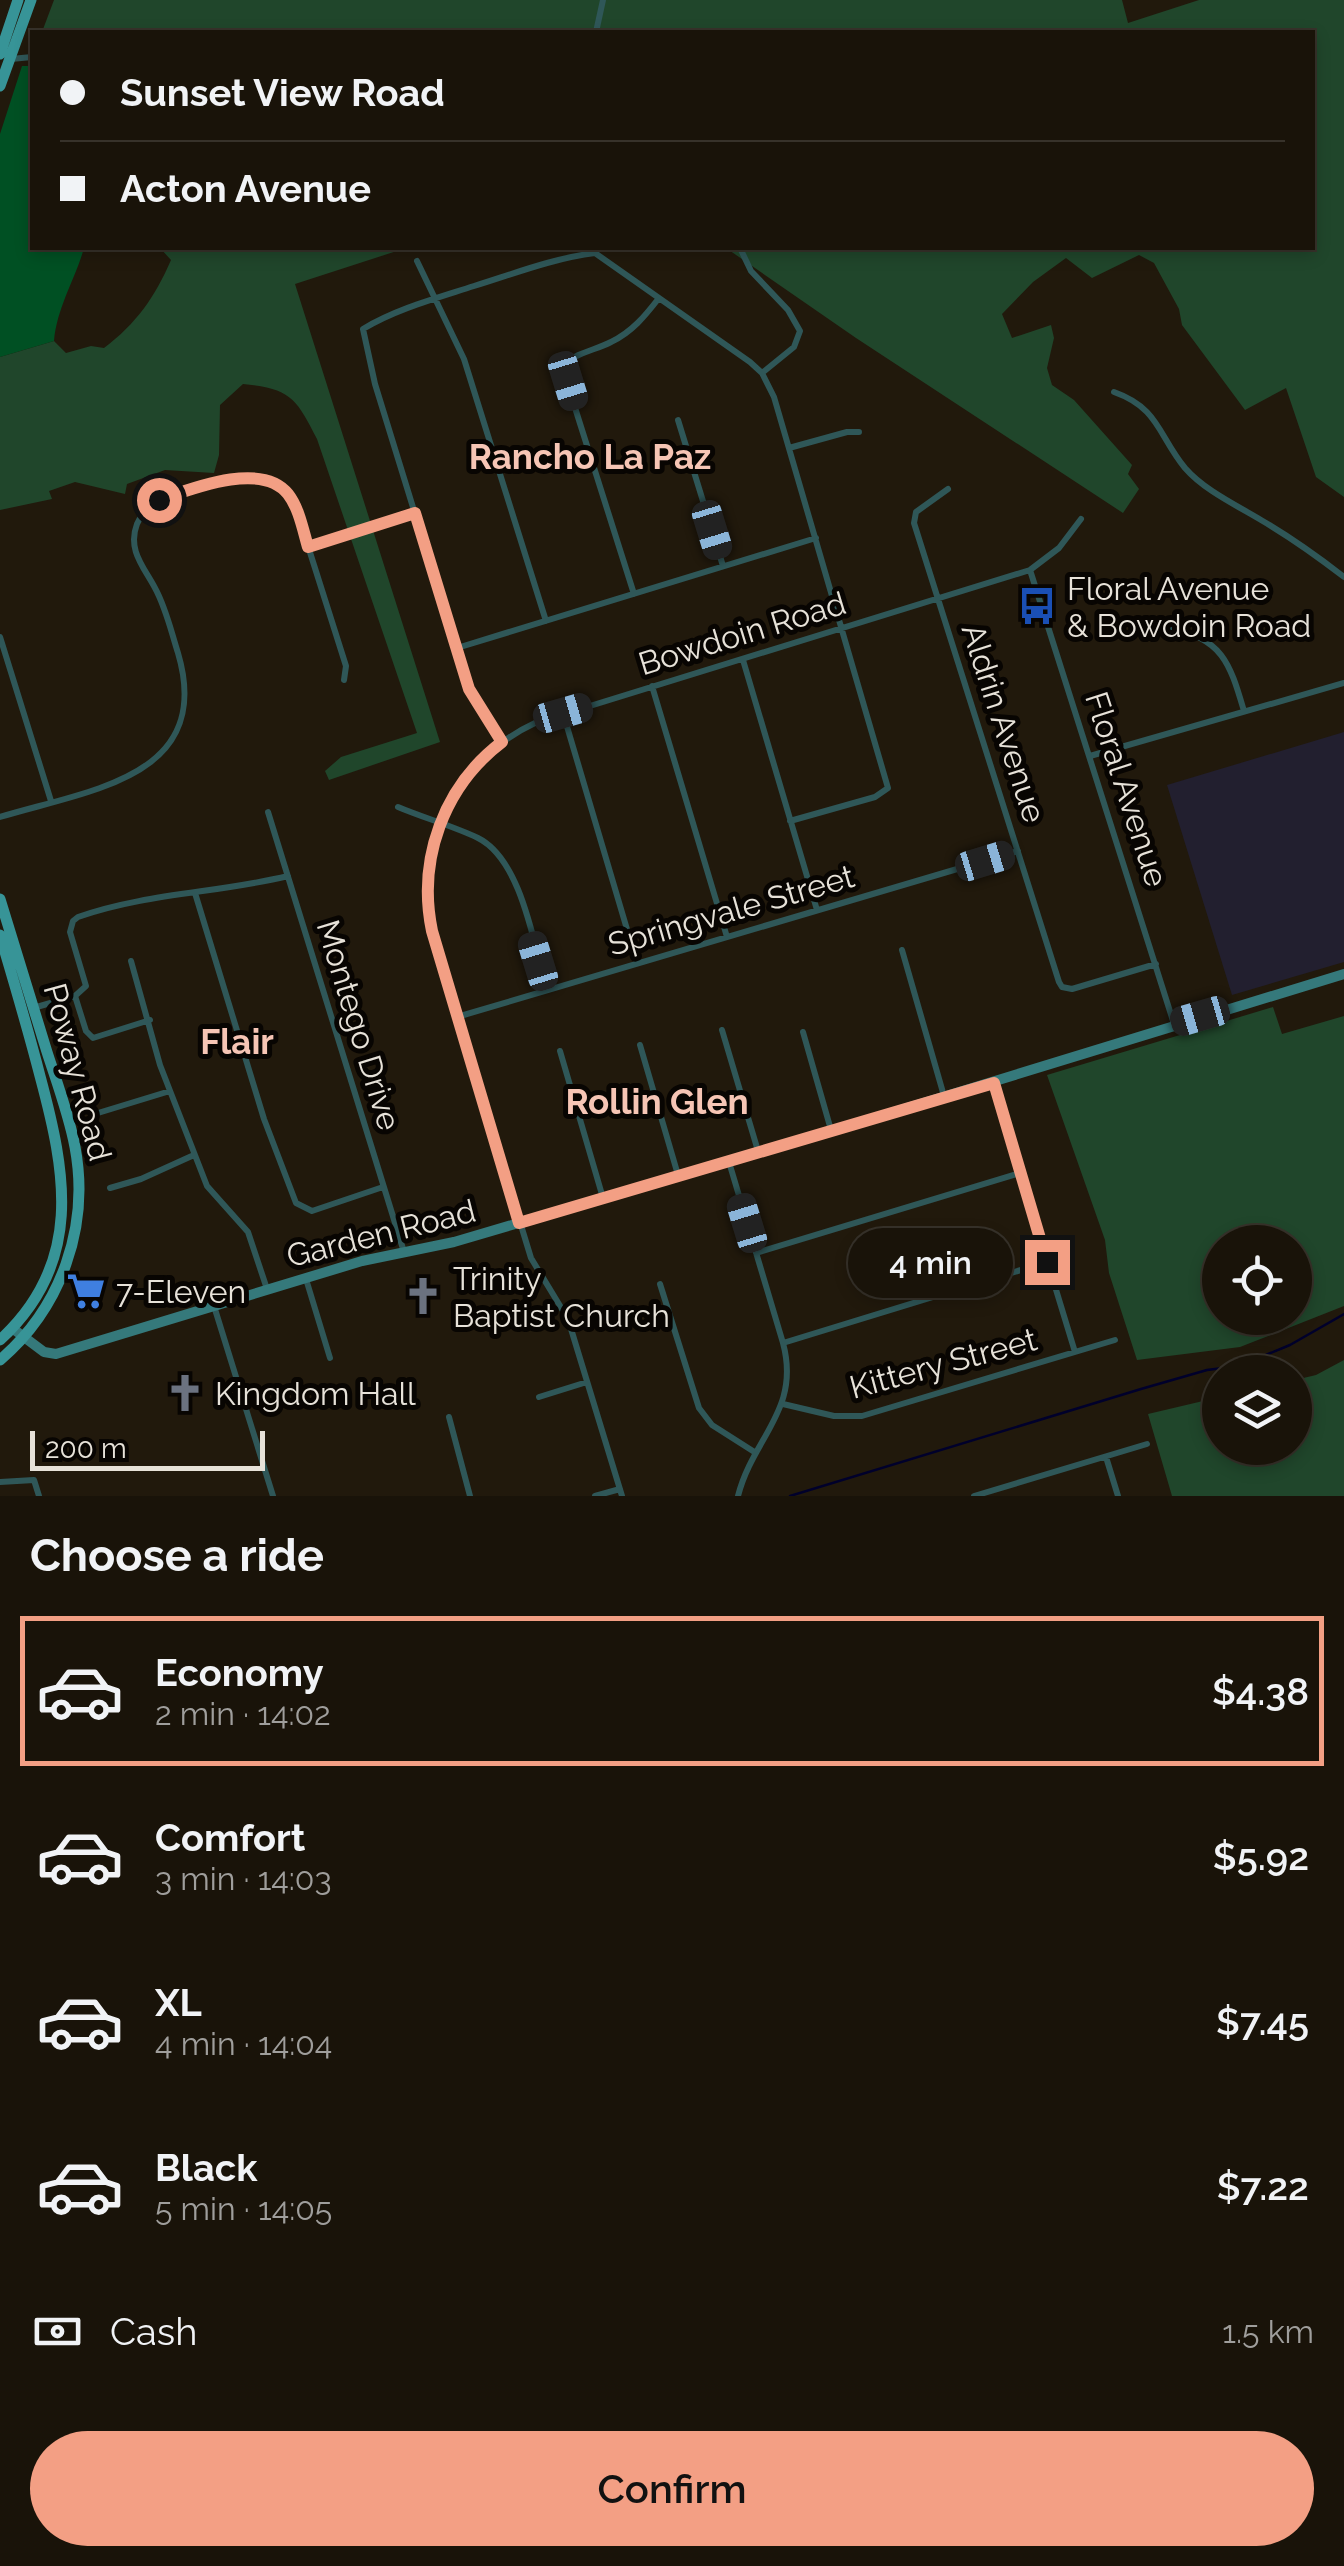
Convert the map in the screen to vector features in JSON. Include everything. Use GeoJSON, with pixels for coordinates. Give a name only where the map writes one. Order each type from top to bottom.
{"type":"FeatureCollection","features":[{"type":"Feature","properties":{"kind":"main road"},"geometry":{"type":"LineString","coordinates":[[0,86],[18,0]]}},
{"type":"Feature","properties":{"kind":"main road"},"geometry":{"type":"LineString","coordinates":[[5,57],[31,0]]}},
{"type":"Feature","properties":{"kind":"main road","name":"Poway Road"},"geometry":{"type":"LineString","coordinates":[[0,898],[58,1146],[63,1190],[60,1226],[50,1265],[32,1301],[0,1340]]}},
{"type":"Feature","properties":{"kind":"main road","name":"Poway Road"},"geometry":{"type":"LineString","coordinates":[[0,936],[72,1132],[79,1192],[75,1231],[64,1272],[24,1337],[0,1360]]}},
{"type":"Feature","properties":{"kind":"street"},"geometry":{"type":"LineString","coordinates":[[596,30],[603,0]]}},
{"type":"Feature","properties":{"kind":"street"},"geometry":{"type":"LineString","coordinates":[[741,250],[751,271],[788,310],[800,331],[794,347],[762,374]]}},
{"type":"Feature","properties":{"kind":"street"},"geometry":{"type":"LineString","coordinates":[[502,742],[472,697],[375,384],[363,329],[437,298],[576,256],[595,254],[762,374],[774,397],[888,788],[875,797],[790,821]]}},
{"type":"Feature","properties":{"kind":"street"},"geometry":{"type":"LineString","coordinates":[[417,261],[464,359],[546,620]]}},
{"type":"Feature","properties":{"kind":"street"},"geometry":{"type":"LineString","coordinates":[[634,594],[564,373],[566,363],[630,331],[659,298]]}},
{"type":"Feature","properties":{"kind":"street"},"geometry":{"type":"LineString","coordinates":[[1114,392],[1132,398],[1149,412],[1196,478],[1344,576]]}},
{"type":"Feature","properties":{"kind":"street"},"geometry":{"type":"LineString","coordinates":[[678,420],[724,566]]}},
{"type":"Feature","properties":{"kind":"street"},"geometry":{"type":"LineString","coordinates":[[789,448],[859,432]]}},
{"type":"Feature","properties":{"kind":"street"},"geometry":{"type":"LineString","coordinates":[[0,817],[138,773],[164,752],[181,724],[186,694],[182,667],[165,610],[139,561],[134,541],[142,516],[150,506],[166,498],[242,478],[268,479],[280,486],[292,500],[308,547],[346,666],[344,680]]}},
{"type":"Feature","properties":{"kind":"street","name":"Aldrin Avenue"},"geometry":{"type":"LineString","coordinates":[[948,489],[913,516],[1062,987],[1072,990],[1156,964]]}},
{"type":"Feature","properties":{"kind":"street"},"geometry":{"type":"LineString","coordinates":[[308,547],[415,513]]}},
{"type":"Feature","properties":{"kind":"street","name":"Bowdoin Road"},"geometry":{"type":"LineString","coordinates":[[621,1492],[565,1312],[533,1264],[519,1223],[432,931],[427,905],[429,863],[440,824],[464,778],[502,742],[525,728],[1030,570],[1060,548],[1081,519]]}},
{"type":"Feature","properties":{"kind":"street"},"geometry":{"type":"LineString","coordinates":[[457,648],[816,538]]}},
{"type":"Feature","properties":{"kind":"street","name":"Floral Avenue"},"geometry":{"type":"LineString","coordinates":[[1030,570],[1174,1024]]}},
{"type":"Feature","properties":{"kind":"street"},"geometry":{"type":"LineString","coordinates":[[1169,628],[1188,632],[1218,650],[1231,668],[1244,711]]}},
{"type":"Feature","properties":{"kind":"street"},"geometry":{"type":"LineString","coordinates":[[0,637],[51,802]]}},
{"type":"Feature","properties":{"kind":"street"},"geometry":{"type":"LineString","coordinates":[[742,660],[816,910]]}},
{"type":"Feature","properties":{"kind":"street"},"geometry":{"type":"LineString","coordinates":[[1090,756],[1344,683]]}},
{"type":"Feature","properties":{"kind":"street"},"geometry":{"type":"LineString","coordinates":[[652,686],[727,937]]}},
{"type":"Feature","properties":{"kind":"street"},"geometry":{"type":"LineString","coordinates":[[563,713],[637,963]]}},
{"type":"Feature","properties":{"kind":"street"},"geometry":{"type":"LineString","coordinates":[[398,808],[478,838],[507,864],[547,990]]}},
{"type":"Feature","properties":{"kind":"street","name":"Montego Drive"},"geometry":{"type":"LineString","coordinates":[[268,812],[404,1252]]}},
{"type":"Feature","properties":{"kind":"street","name":"Springvale Street"},"geometry":{"type":"LineString","coordinates":[[458,1016],[1018,851]]}},
{"type":"Feature","properties":{"kind":"street"},"geometry":{"type":"LineString","coordinates":[[28,1009],[84,990],[87,982],[70,932],[73,921],[142,900],[288,876]]}},
{"type":"Feature","properties":{"kind":"street"},"geometry":{"type":"LineString","coordinates":[[195,894],[270,1138],[296,1203],[312,1211],[383,1187]]}},
{"type":"Feature","properties":{"kind":"street"},"geometry":{"type":"LineString","coordinates":[[902,950],[944,1098]]}},
{"type":"Feature","properties":{"kind":"street"},"geometry":{"type":"LineString","coordinates":[[132,961],[160,1065],[194,1154],[210,1192],[248,1232],[266,1289]]}},
{"type":"Feature","properties":{"kind":"street","name":"Garden Road"},"geometry":{"type":"LineString","coordinates":[[12,1328],[44,1352],[56,1354],[266,1289],[431,1248],[728,1162],[1344,974]]}},
{"type":"Feature","properties":{"kind":"street"},"geometry":{"type":"LineString","coordinates":[[75,996],[86,1031],[93,1038],[150,1020]]}},
{"type":"Feature","properties":{"kind":"street"},"geometry":{"type":"LineString","coordinates":[[722,1030],[759,1152]]}},
{"type":"Feature","properties":{"kind":"street"},"geometry":{"type":"LineString","coordinates":[[803,1032],[832,1131]]}},
{"type":"Feature","properties":{"kind":"street"},"geometry":{"type":"LineString","coordinates":[[640,1045],[678,1176]]}},
{"type":"Feature","properties":{"kind":"street"},"geometry":{"type":"LineString","coordinates":[[560,1051],[603,1198]]}},
{"type":"Feature","properties":{"kind":"street"},"geometry":{"type":"LineString","coordinates":[[994,1083],[1076,1352]]}},
{"type":"Feature","properties":{"kind":"street"},"geometry":{"type":"LineString","coordinates":[[98,1113],[170,1090]]}},
{"type":"Feature","properties":{"kind":"street"},"geometry":{"type":"LineString","coordinates":[[110,1188],[142,1179],[194,1154]]}},
{"type":"Feature","properties":{"kind":"street"},"geometry":{"type":"LineString","coordinates":[[728,1162],[788,1370],[784,1404],[756,1453],[738,1496]]}},
{"type":"Feature","properties":{"kind":"street"},"geometry":{"type":"LineString","coordinates":[[756,1254],[1020,1173]]}},
{"type":"Feature","properties":{"kind":"street"},"geometry":{"type":"LineString","coordinates":[[783,1343],[1047,1262]]}},
{"type":"Feature","properties":{"kind":"street"},"geometry":{"type":"LineString","coordinates":[[306,1278],[330,1358]]}},
{"type":"Feature","properties":{"kind":"street"},"geometry":{"type":"LineString","coordinates":[[660,1284],[703,1415],[712,1426],[756,1453]]}},
{"type":"Feature","properties":{"kind":"street"},"geometry":{"type":"LineString","coordinates":[[214,1305],[273,1496]]}},
{"type":"Feature","properties":{"kind":"street","name":"Kittery Street"},"geometry":{"type":"LineString","coordinates":[[784,1404],[834,1416],[862,1416],[1115,1340]]}},
{"type":"Feature","properties":{"kind":"street"},"geometry":{"type":"LineString","coordinates":[[540,1397],[587,1382]]}},
{"type":"Feature","properties":{"kind":"street"},"geometry":{"type":"LineString","coordinates":[[449,1417],[470,1496]]}},
{"type":"Feature","properties":{"kind":"street"},"geometry":{"type":"LineString","coordinates":[[974,1496],[1147,1444]]}},
{"type":"Feature","properties":{"kind":"street"},"geometry":{"type":"LineString","coordinates":[[1106,1456],[1118,1496]]}},
{"type":"Feature","properties":{"kind":"street"},"geometry":{"type":"LineString","coordinates":[[0,1482],[34,1480],[39,1496]]}},
{"type":"Feature","properties":{"kind":"street"},"geometry":{"type":"LineString","coordinates":[[595,1496],[621,1492]]}},
{"type":"Feature","properties":{"kind":"shaded area"},"geometry":{"type":"Polygon","coordinates":[[[1344,732],[1344,962],[1232,995],[1167,785],[1344,732]]]}},
{"type":"Feature","properties":{"kind":"green space"},"geometry":{"type":"Polygon","coordinates":[[[54,0],[1122,0],[1128,23],[1199,0],[1344,0],[1344,497],[1316,477],[1286,388],[1245,410],[1182,325],[1179,309],[1154,263],[1139,255],[1092,278],[1066,258],[1033,282],[1002,314],[1012,338],[1051,325],[1054,338],[1047,368],[1052,385],[1074,400],[1132,465],[1128,474],[1139,489],[1123,513],[729,250],[1315,250],[1315,30],[43,30],[54,0]]]}},
{"type":"Feature","properties":{"kind":"green space"},"geometry":{"type":"Polygon","coordinates":[[[22,66],[30,66],[30,250],[83,250],[54,341],[0,357],[0,134],[22,66]]]}},
{"type":"Feature","properties":{"kind":"green space"},"geometry":{"type":"Polygon","coordinates":[[[162,250],[400,250],[295,284],[440,742],[329,780],[325,771],[341,757],[417,733],[317,439],[297,405],[282,393],[243,384],[220,405],[219,455],[214,473],[165,470],[127,484],[125,494],[75,482],[49,491],[52,499],[0,510],[0,357],[54,341],[66,353],[91,346],[104,348],[143,309],[171,260],[162,250]]]}},
{"type":"Feature","properties":{"kind":"green space"},"geometry":{"type":"Polygon","coordinates":[[[1273,1007],[1282,1034],[1344,1016],[1344,1306],[1312,1319],[1312,1225],[1202,1225],[1202,1335],[1270,1335],[1240,1347],[1137,1360],[1109,1273],[1105,1240],[1047,1075],[1273,1007]]]}},
{"type":"Feature","properties":{"kind":"green space"},"geometry":{"type":"Polygon","coordinates":[[[1344,1360],[1344,1496],[1172,1496],[1148,1414],[1202,1401],[1202,1465],[1312,1465],[1312,1376],[1344,1360]]]}},
{"type":"Feature","properties":{"kind":"waterway"},"geometry":{"type":"LineString","coordinates":[[790,1496],[1141,1389],[1207,1370],[1239,1366],[1290,1345],[1344,1314]]}},
{"type":"Feature","properties":{"kind":"place","name":"Floral Avenue & Bowdoin Road"},"geometry":{"type":"Point","coordinates":[1037,606]}},
{"type":"Feature","properties":{"kind":"place","name":"7-Eleven"},"geometry":{"type":"Point","coordinates":[86,1291]}},
{"type":"Feature","properties":{"kind":"place","name":"Trinity Baptist Church"},"geometry":{"type":"Point","coordinates":[423,1296]}},
{"type":"Feature","properties":{"kind":"place","name":"Kingdom Hall"},"geometry":{"type":"Point","coordinates":[185,1393]}},
{"type":"Feature","properties":{"kind":"district","name":"Rancho La Paz"},"geometry":{"type":"Point","coordinates":[590,456]}},
{"type":"Feature","properties":{"kind":"district","name":"Flair"},"geometry":{"type":"Point","coordinates":[237,1041]}},
{"type":"Feature","properties":{"kind":"district","name":"Rollin Glen"},"geometry":{"type":"Point","coordinates":[657,1101]}},
{"type":"Feature","properties":{"kind":"route"},"geometry":{"type":"LineString","coordinates":[[159,500],[242,478],[268,479],[292,500],[308,547],[415,513],[469,689],[502,742],[471,769],[457,788],[432,847],[427,896],[432,931],[519,1223],[994,1083],[1047,1262]]}}]}
